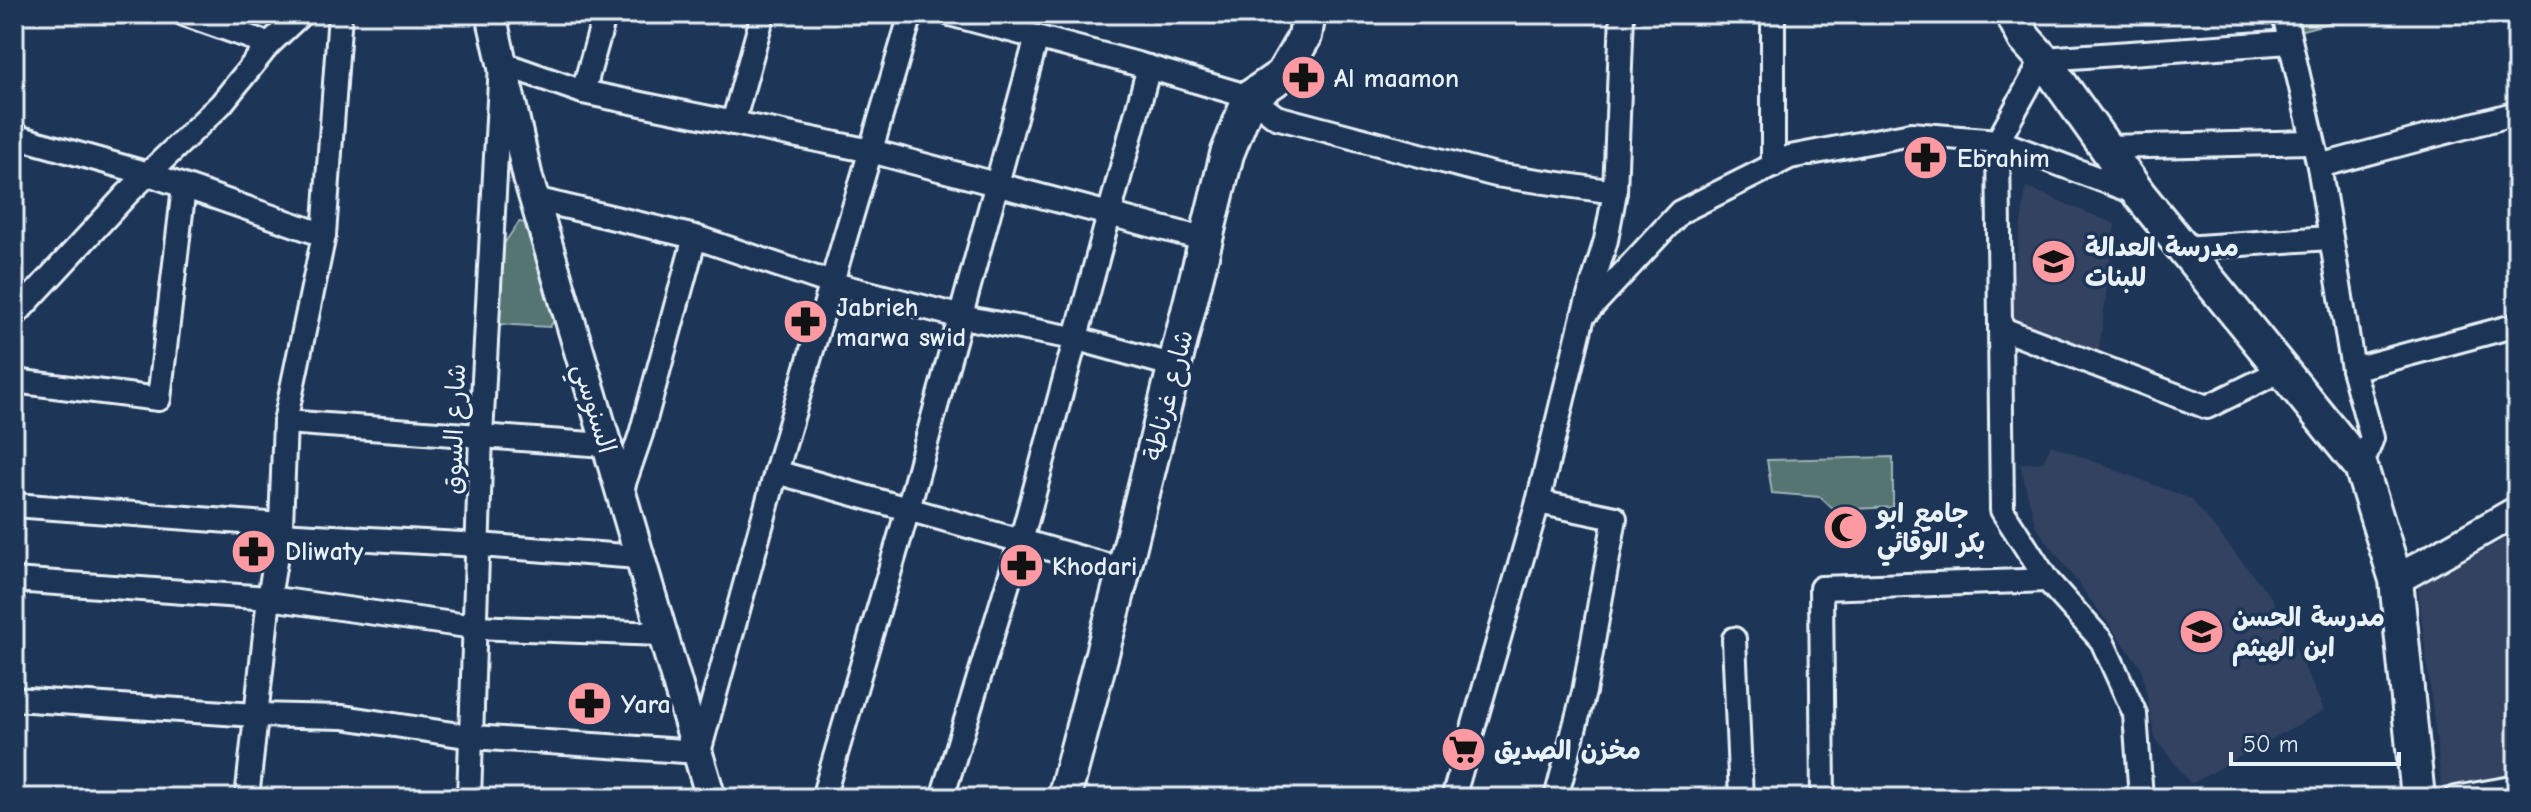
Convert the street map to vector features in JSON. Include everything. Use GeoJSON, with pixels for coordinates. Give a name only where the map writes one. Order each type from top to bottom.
{"type":"FeatureCollection","features":[{"type":"Feature","properties":{"kind":"main road"},"geometry":{"type":"LineString","coordinates":[[1250,97],[1282,75],[1305,36],[1309,14]]}},
{"type":"Feature","properties":{"kind":"main road"},"geometry":{"type":"LineString","coordinates":[[2012,14],[2025,39],[2043,59],[2139,194],[2361,467],[2396,580],[2418,798]]}},
{"type":"Feature","properties":{"kind":"main road","name":"شارع غرناطة"},"geometry":{"type":"LineString","coordinates":[[1064,798],[1227,154],[1250,97]]}},
{"type":"Feature","properties":{"kind":"street"},"geometry":{"type":"LineString","coordinates":[[184,14],[269,44]]}},
{"type":"Feature","properties":{"kind":"street"},"geometry":{"type":"LineString","coordinates":[[14,316],[149,174],[221,104],[269,44],[301,14]]}},
{"type":"Feature","properties":{"kind":"street"},"geometry":{"type":"LineString","coordinates":[[247,798],[269,598],[280,530],[285,422],[324,235],[340,14]]}},
{"type":"Feature","properties":{"kind":"street","name":"السنوسي"},"geometry":{"type":"LineString","coordinates":[[491,14],[534,199],[711,798]]}},
{"type":"Feature","properties":{"kind":"street"},"geometry":{"type":"LineString","coordinates":[[583,92],[605,14]]}},
{"type":"Feature","properties":{"kind":"street"},"geometry":{"type":"LineString","coordinates":[[733,123],[763,14]]}},
{"type":"Feature","properties":{"kind":"street"},"geometry":{"type":"LineString","coordinates":[[14,699],[255,715],[343,717],[472,737],[699,752],[776,472],[834,284],[911,14]]}},
{"type":"Feature","properties":{"kind":"street"},"geometry":{"type":"LineString","coordinates":[[950,14],[1250,97],[1276,117],[1496,175],[1615,192]]}},
{"type":"Feature","properties":{"kind":"street"},"geometry":{"type":"LineString","coordinates":[[1453,798],[1538,502],[1583,316],[1606,240],[1615,192],[1622,14]]}},
{"type":"Feature","properties":{"kind":"street"},"geometry":{"type":"LineString","coordinates":[[1773,14],[1773,166]]}},
{"type":"Feature","properties":{"kind":"street"},"geometry":{"type":"LineString","coordinates":[[2284,14],[2319,166],[2353,369],[2372,438],[2361,467]]}},
{"type":"Feature","properties":{"kind":"street"},"geometry":{"type":"LineString","coordinates":[[823,798],[962,317],[995,184],[1037,37]]}},
{"type":"Feature","properties":{"kind":"street"},"geometry":{"type":"LineString","coordinates":[[2141,798],[2135,714],[2102,641],[2047,580],[2002,510],[1998,141],[2043,59],[2290,42]]}},
{"type":"Feature","properties":{"kind":"street"},"geometry":{"type":"LineString","coordinates":[[501,63],[583,92],[871,151],[1207,240]]}},
{"type":"Feature","properties":{"kind":"street","name":"شارع السوق"},"geometry":{"type":"LineString","coordinates":[[469,798],[481,435],[501,63]]}},
{"type":"Feature","properties":{"kind":"street"},"geometry":{"type":"LineString","coordinates":[[942,798],[1021,541],[1149,67]]}},
{"type":"Feature","properties":{"kind":"street"},"geometry":{"type":"LineString","coordinates":[[2319,166],[2517,113]]}},
{"type":"Feature","properties":{"kind":"street"},"geometry":{"type":"LineString","coordinates":[[1583,316],[1680,212],[1790,157],[1911,134],[1998,141],[2139,194]]}},
{"type":"Feature","properties":{"kind":"street"},"geometry":{"type":"LineString","coordinates":[[14,136],[149,174],[324,235]]}},
{"type":"Feature","properties":{"kind":"street"},"geometry":{"type":"LineString","coordinates":[[2105,147],[2313,142]]}},
{"type":"Feature","properties":{"kind":"street"},"geometry":{"type":"LineString","coordinates":[[14,381],[159,399],[184,187]]}},
{"type":"Feature","properties":{"kind":"street"},"geometry":{"type":"LineString","coordinates":[[534,199],[695,237],[834,284],[962,317],[1074,338],[1175,366]]}},
{"type":"Feature","properties":{"kind":"street"},"geometry":{"type":"LineString","coordinates":[[621,492],[641,434],[695,237]]}},
{"type":"Feature","properties":{"kind":"street"},"geometry":{"type":"LineString","coordinates":[[2183,248],[2329,238]]}},
{"type":"Feature","properties":{"kind":"street"},"geometry":{"type":"LineString","coordinates":[[2353,369],[2517,325]]}},
{"type":"Feature","properties":{"kind":"street"},"geometry":{"type":"LineString","coordinates":[[2000,328],[2207,407],[2282,370]]}},
{"type":"Feature","properties":{"kind":"street"},"geometry":{"type":"LineString","coordinates":[[285,422],[605,445]]}},
{"type":"Feature","properties":{"kind":"street"},"geometry":{"type":"LineString","coordinates":[[776,472],[1124,570]]}},
{"type":"Feature","properties":{"kind":"street"},"geometry":{"type":"LineString","coordinates":[[1538,502],[1615,518],[1584,692],[1556,798]]}},
{"type":"Feature","properties":{"kind":"street"},"geometry":{"type":"LineString","coordinates":[[14,505],[280,530],[638,557]]}},
{"type":"Feature","properties":{"kind":"street"},"geometry":{"type":"LineString","coordinates":[[2396,580],[2516,515]]}},
{"type":"Feature","properties":{"kind":"street"},"geometry":{"type":"LineString","coordinates":[[14,580],[269,598],[474,627],[661,634]]}},
{"type":"Feature","properties":{"kind":"street"},"geometry":{"type":"LineString","coordinates":[[1823,798],[1821,588],[2047,580]]}},
{"type":"Feature","properties":{"kind":"street"},"geometry":{"type":"LineString","coordinates":[[1734,639],[1741,798]]}},
{"type":"Feature","properties":{"kind":"street"},"geometry":{"type":"LineString","coordinates":[[255,715],[262,765],[259,798]]}},
{"type":"Feature","properties":{"kind":"street"},"geometry":{"type":"LineString","coordinates":[[2456,798],[2517,787]]}},
{"type":"Feature","properties":{"kind":"shaded area"},"geometry":{"type":"Polygon","coordinates":[[[2026,187],[2115,224],[2098,358],[2007,325],[2026,187]]]}},
{"type":"Feature","properties":{"kind":"shaded area","name":"مدرسة الحسن ابن الهيثم"},"geometry":{"type":"Polygon","coordinates":[[[2051,445],[2191,499],[2272,598],[2324,710],[2191,784],[2155,738],[2141,667],[2036,527],[2020,464],[2043,462],[2051,445]]]}},
{"type":"Feature","properties":{"kind":"shaded area"},"geometry":{"type":"Polygon","coordinates":[[[2517,532],[2517,798],[2443,798],[2418,587],[2517,532]]]}},
{"type":"Feature","properties":{"kind":"green space"},"geometry":{"type":"Polygon","coordinates":[[[2291,14],[2363,14],[2295,32],[2291,14]]]}},
{"type":"Feature","properties":{"kind":"green space"},"geometry":{"type":"Polygon","coordinates":[[[519,222],[533,224],[557,315],[550,327],[496,324],[501,248],[519,222]]]}},
{"type":"Feature","properties":{"kind":"green space"},"geometry":{"type":"Polygon","coordinates":[[[1893,457],[1893,507],[1834,510],[1820,497],[1772,493],[1767,460],[1893,457]]]}},
{"type":"Feature","properties":{"kind":"place","name":"Al maamon"},"geometry":{"type":"Point","coordinates":[1303,78]}},
{"type":"Feature","properties":{"kind":"place","name":"Ebrahim"},"geometry":{"type":"Point","coordinates":[1926,158]}},
{"type":"Feature","properties":{"kind":"place","name":"مدرسة العدالة للبنات"},"geometry":{"type":"Point","coordinates":[2054,262]}},
{"type":"Feature","properties":{"kind":"place","name":"Jabrieh marwa swid"},"geometry":{"type":"Point","coordinates":[805,322]}},
{"type":"Feature","properties":{"kind":"place","name":"جامع ابو بكر الوقائي"},"geometry":{"type":"Point","coordinates":[1846,528]}},
{"type":"Feature","properties":{"kind":"place","name":"Dliwaty"},"geometry":{"type":"Point","coordinates":[254,551]}},
{"type":"Feature","properties":{"kind":"place","name":"Khodari"},"geometry":{"type":"Point","coordinates":[1021,566]}},
{"type":"Feature","properties":{"kind":"place","name":"مدرسة الحسن ابن الهيثم"},"geometry":{"type":"Point","coordinates":[2201,632]}},
{"type":"Feature","properties":{"kind":"place","name":"Yara"},"geometry":{"type":"Point","coordinates":[590,704]}},
{"type":"Feature","properties":{"kind":"place","name":"مخزن الصديق"},"geometry":{"type":"Point","coordinates":[1463,750]}}]}
